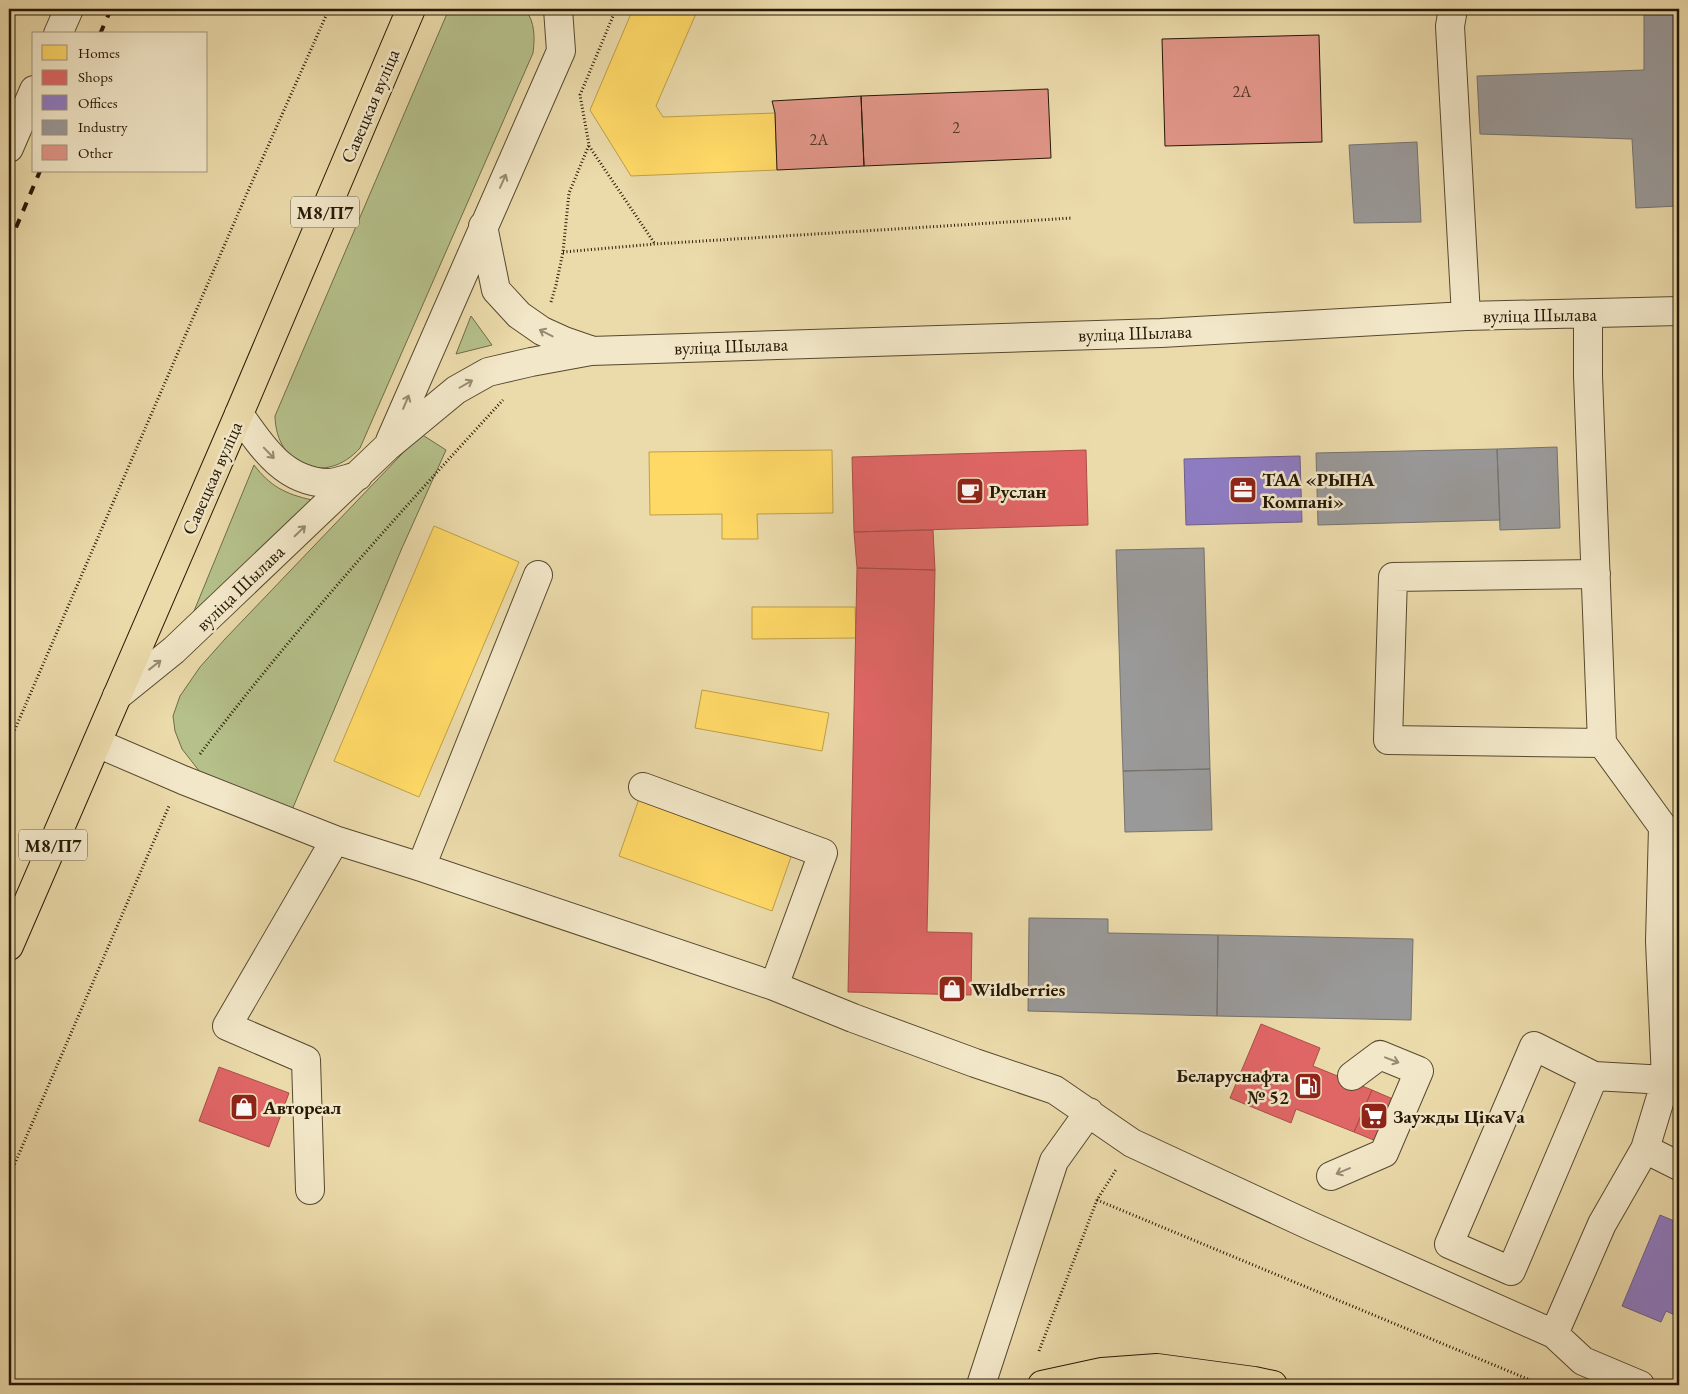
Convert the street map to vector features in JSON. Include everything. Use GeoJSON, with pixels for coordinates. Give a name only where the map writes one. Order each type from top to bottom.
{"type":"FeatureCollection","features":[{"type":"Feature","properties":{"kind":"main road","name":"Савецкая вуліца"},"geometry":{"type":"LineString","coordinates":[[9,946],[240,414],[411,9]]}},
{"type":"Feature","properties":{"kind":"main road"},"geometry":{"type":"LineString","coordinates":[[1042,1385],[1102,1372],[1254,1381],[1273,1385]]}},
{"type":"Feature","properties":{"kind":"street"},"geometry":{"type":"LineString","coordinates":[[59,32],[69,9]]}},
{"type":"Feature","properties":{"kind":"street"},"geometry":{"type":"LineString","coordinates":[[1453,9],[1450,26],[1466,316]]}},
{"type":"Feature","properties":{"kind":"street","name":"вуліца Шылава"},"geometry":{"type":"LineString","coordinates":[[387,447],[561,51],[556,12]]}},
{"type":"Feature","properties":{"kind":"street"},"geometry":{"type":"LineString","coordinates":[[9,148],[32,95]]}},
{"type":"Feature","properties":{"kind":"street","name":"вуліца Шылава"},"geometry":{"type":"LineString","coordinates":[[483,226],[496,290],[519,315],[542,331],[591,351]]}},
{"type":"Feature","properties":{"kind":"street","name":"вуліца Шылава"},"geometry":{"type":"LineString","coordinates":[[117,696],[174,650],[387,447],[456,390],[488,372],[591,351],[1161,333],[1466,316],[1679,311]]}},
{"type":"Feature","properties":{"kind":"street"},"geometry":{"type":"LineString","coordinates":[[1554,1334],[1602,1224],[1645,1149],[1666,1080],[1660,941],[1663,827],[1602,743],[1588,376],[1588,314]]}},
{"type":"Feature","properties":{"kind":"street"},"geometry":{"type":"LineString","coordinates":[[240,414],[261,446],[281,466],[299,478],[328,483],[358,476]]}},
{"type":"Feature","properties":{"kind":"street"},"geometry":{"type":"LineString","coordinates":[[1596,574],[1393,577],[1388,740],[1602,743]]}},
{"type":"Feature","properties":{"kind":"street"},"geometry":{"type":"LineString","coordinates":[[421,867],[538,575]]}},
{"type":"Feature","properties":{"kind":"street"},"geometry":{"type":"LineString","coordinates":[[96,743],[334,840],[421,867],[774,986],[975,1063],[1055,1090],[1132,1143],[1311,1226],[1554,1334],[1584,1361],[1640,1385]]}},
{"type":"Feature","properties":{"kind":"street"},"geometry":{"type":"LineString","coordinates":[[643,786],[823,853],[774,986]]}},
{"type":"Feature","properties":{"kind":"street"},"geometry":{"type":"LineString","coordinates":[[310,1190],[306,1060],[227,1026],[334,840]]}},
{"type":"Feature","properties":{"kind":"street"},"geometry":{"type":"LineString","coordinates":[[1594,1076],[1511,1271],[1449,1244],[1534,1046],[1594,1076],[1666,1080]]}},
{"type":"Feature","properties":{"kind":"street"},"geometry":{"type":"LineString","coordinates":[[1331,1176],[1384,1153],[1419,1071],[1380,1055],[1352,1076]]}},
{"type":"Feature","properties":{"kind":"street"},"geometry":{"type":"LineString","coordinates":[[981,1385],[1054,1161],[1089,1112]]}},
{"type":"Feature","properties":{"kind":"street"},"geometry":{"type":"LineString","coordinates":[[1645,1149],[1679,1166]]}},
{"type":"Feature","properties":{"kind":"path"},"geometry":{"type":"LineString","coordinates":[[9,743],[236,218],[329,9]]}},
{"type":"Feature","properties":{"kind":"path"},"geometry":{"type":"LineString","coordinates":[[616,9],[580,95],[589,146],[655,244]]}},
{"type":"Feature","properties":{"kind":"path"},"geometry":{"type":"LineString","coordinates":[[550,303],[563,252],[568,193],[589,146]]}},
{"type":"Feature","properties":{"kind":"path"},"geometry":{"type":"LineString","coordinates":[[563,252],[655,244],[1072,218]]}},
{"type":"Feature","properties":{"kind":"path"},"geometry":{"type":"LineString","coordinates":[[198,757],[271,663],[408,503],[505,398]]}},
{"type":"Feature","properties":{"kind":"path"},"geometry":{"type":"LineString","coordinates":[[9,1177],[171,803]]}},
{"type":"Feature","properties":{"kind":"path"},"geometry":{"type":"LineString","coordinates":[[1039,1351],[1096,1200],[1132,1143]]}},
{"type":"Feature","properties":{"kind":"path"},"geometry":{"type":"LineString","coordinates":[[1096,1200],[1542,1385]]}},
{"type":"Feature","properties":{"kind":"green space"},"geometry":{"type":"Polygon","coordinates":[[[449,9],[525,9],[531,19],[534,30],[533,53],[360,448],[347,460],[333,466],[318,468],[305,465],[293,459],[284,448],[278,434],[275,416],[449,9]]]}},
{"type":"Feature","properties":{"kind":"green space"},"geometry":{"type":"Polygon","coordinates":[[[471,316],[492,345],[456,354],[471,316]]]}},
{"type":"Feature","properties":{"kind":"green space"},"geometry":{"type":"Polygon","coordinates":[[[421,434],[446,450],[402,548],[292,810],[200,772],[182,749],[175,731],[173,716],[180,696],[200,667],[225,639],[421,434]]]}},
{"type":"Feature","properties":{"kind":"green space"},"geometry":{"type":"Polygon","coordinates":[[[254,465],[272,484],[286,492],[312,500],[192,616],[254,465]]]}},
{"type":"Feature","properties":{"kind":"building: Homes"},"geometry":{"type":"Polygon","coordinates":[[[633,9],[698,9],[656,106],[663,117],[775,113],[777,170],[631,176],[590,110],[633,9]]]}},
{"type":"Feature","properties":{"kind":"building: Homes"},"geometry":{"type":"Polygon","coordinates":[[[832,450],[833,513],[757,514],[758,539],[722,539],[722,514],[650,515],[649,452],[832,450]]]}},
{"type":"Feature","properties":{"kind":"building: Homes"},"geometry":{"type":"Polygon","coordinates":[[[434,526],[519,562],[419,797],[334,761],[434,526]]]}},
{"type":"Feature","properties":{"kind":"building: Homes"},"geometry":{"type":"Polygon","coordinates":[[[752,607],[855,607],[856,638],[752,639],[752,607]]]}},
{"type":"Feature","properties":{"kind":"building: Homes"},"geometry":{"type":"Polygon","coordinates":[[[702,690],[829,713],[822,751],[695,728],[702,690]]]}},
{"type":"Feature","properties":{"kind":"building: Homes"},"geometry":{"type":"Polygon","coordinates":[[[639,799],[792,854],[772,911],[619,856],[639,799]]]}},
{"type":"Feature","properties":{"kind":"building: Shops","name":"Руслан"},"geometry":{"type":"Polygon","coordinates":[[[1086,450],[1088,525],[854,532],[852,457],[1086,450]]]}},
{"type":"Feature","properties":{"kind":"building: Shops"},"geometry":{"type":"Polygon","coordinates":[[[933,530],[935,570],[857,568],[854,532],[933,530]]]}},
{"type":"Feature","properties":{"kind":"building: Shops"},"geometry":{"type":"Polygon","coordinates":[[[857,568],[935,570],[927,932],[972,933],[971,995],[848,992],[857,568]]]}},
{"type":"Feature","properties":{"kind":"building: Shops"},"geometry":{"type":"Polygon","coordinates":[[[1261,1024],[1320,1048],[1313,1066],[1372,1090],[1354,1132],[1296,1109],[1291,1123],[1230,1098],[1261,1024]]]}},
{"type":"Feature","properties":{"kind":"building: Shops","name":"Автореал"},"geometry":{"type":"Polygon","coordinates":[[[219,1067],[289,1093],[269,1147],[199,1121],[219,1067]]]}},
{"type":"Feature","properties":{"kind":"building: Shops","name":"Заужды ЦікаVа"},"geometry":{"type":"Polygon","coordinates":[[[1372,1090],[1393,1099],[1376,1141],[1354,1132],[1372,1090]]]}},
{"type":"Feature","properties":{"kind":"building: Offices","name":"ТАА «РЫНА Компані»"},"geometry":{"type":"Polygon","coordinates":[[[1300,456],[1302,522],[1186,525],[1184,459],[1300,456]]]}},
{"type":"Feature","properties":{"kind":"building: Offices"},"geometry":{"type":"Polygon","coordinates":[[[1660,1215],[1679,1223],[1679,1317],[1666,1311],[1661,1322],[1622,1306],[1660,1215]]]}},
{"type":"Feature","properties":{"kind":"building: Industry"},"geometry":{"type":"Polygon","coordinates":[[[1628,9],[1679,9],[1679,206],[1636,208],[1632,139],[1480,134],[1477,76],[1644,70],[1644,11],[1628,9]]]}},
{"type":"Feature","properties":{"kind":"building: Industry"},"geometry":{"type":"Polygon","coordinates":[[[1417,142],[1421,222],[1354,223],[1349,145],[1417,142]]]}},
{"type":"Feature","properties":{"kind":"building: Industry"},"geometry":{"type":"Polygon","coordinates":[[[1557,447],[1560,528],[1500,530],[1497,449],[1557,447]]]}},
{"type":"Feature","properties":{"kind":"building: Industry"},"geometry":{"type":"Polygon","coordinates":[[[1497,449],[1500,520],[1318,525],[1316,453],[1497,449]]]}},
{"type":"Feature","properties":{"kind":"building: Industry"},"geometry":{"type":"Polygon","coordinates":[[[1204,548],[1210,769],[1123,771],[1116,550],[1204,548]]]}},
{"type":"Feature","properties":{"kind":"building: Industry"},"geometry":{"type":"Polygon","coordinates":[[[1210,769],[1212,830],[1125,832],[1123,771],[1210,769]]]}},
{"type":"Feature","properties":{"kind":"building: Industry"},"geometry":{"type":"Polygon","coordinates":[[[1029,918],[1108,919],[1108,933],[1218,935],[1217,1016],[1028,1011],[1029,918]]]}},
{"type":"Feature","properties":{"kind":"building: Industry"},"geometry":{"type":"Polygon","coordinates":[[[1218,935],[1413,939],[1411,1020],[1217,1016],[1218,935]]]}},
{"type":"Feature","properties":{"kind":"building: Other"},"geometry":{"type":"Polygon","coordinates":[[[1319,35],[1322,142],[1165,146],[1162,39],[1319,35]]]}},
{"type":"Feature","properties":{"kind":"building: Other"},"geometry":{"type":"Polygon","coordinates":[[[1048,89],[1051,158],[864,166],[861,96],[1048,89]]]}},
{"type":"Feature","properties":{"kind":"building: Other"},"geometry":{"type":"Polygon","coordinates":[[[861,96],[864,166],[777,170],[775,113],[772,101],[861,96]]]}},
{"type":"Feature","properties":{"kind":"railway"},"geometry":{"type":"LineString","coordinates":[[101,32],[111,9]]}},
{"type":"Feature","properties":{"kind":"railway"},"geometry":{"type":"LineString","coordinates":[[9,244],[40,172]]}},
{"type":"Feature","properties":{"kind":"place","name":"ТАА «РЫНА Компані»"},"geometry":{"type":"Point","coordinates":[1243,490]}},
{"type":"Feature","properties":{"kind":"place","name":"Руслан"},"geometry":{"type":"Point","coordinates":[970,491]}},
{"type":"Feature","properties":{"kind":"place","name":"Wildberries"},"geometry":{"type":"Point","coordinates":[952,989]}},
{"type":"Feature","properties":{"kind":"place","name":"Беларуснафта № 52"},"geometry":{"type":"Point","coordinates":[1308,1086]}},
{"type":"Feature","properties":{"kind":"place","name":"Автореал"},"geometry":{"type":"Point","coordinates":[244,1107]}},
{"type":"Feature","properties":{"kind":"place","name":"Заужды ЦікаVа"},"geometry":{"type":"Point","coordinates":[1374,1116]}}]}
